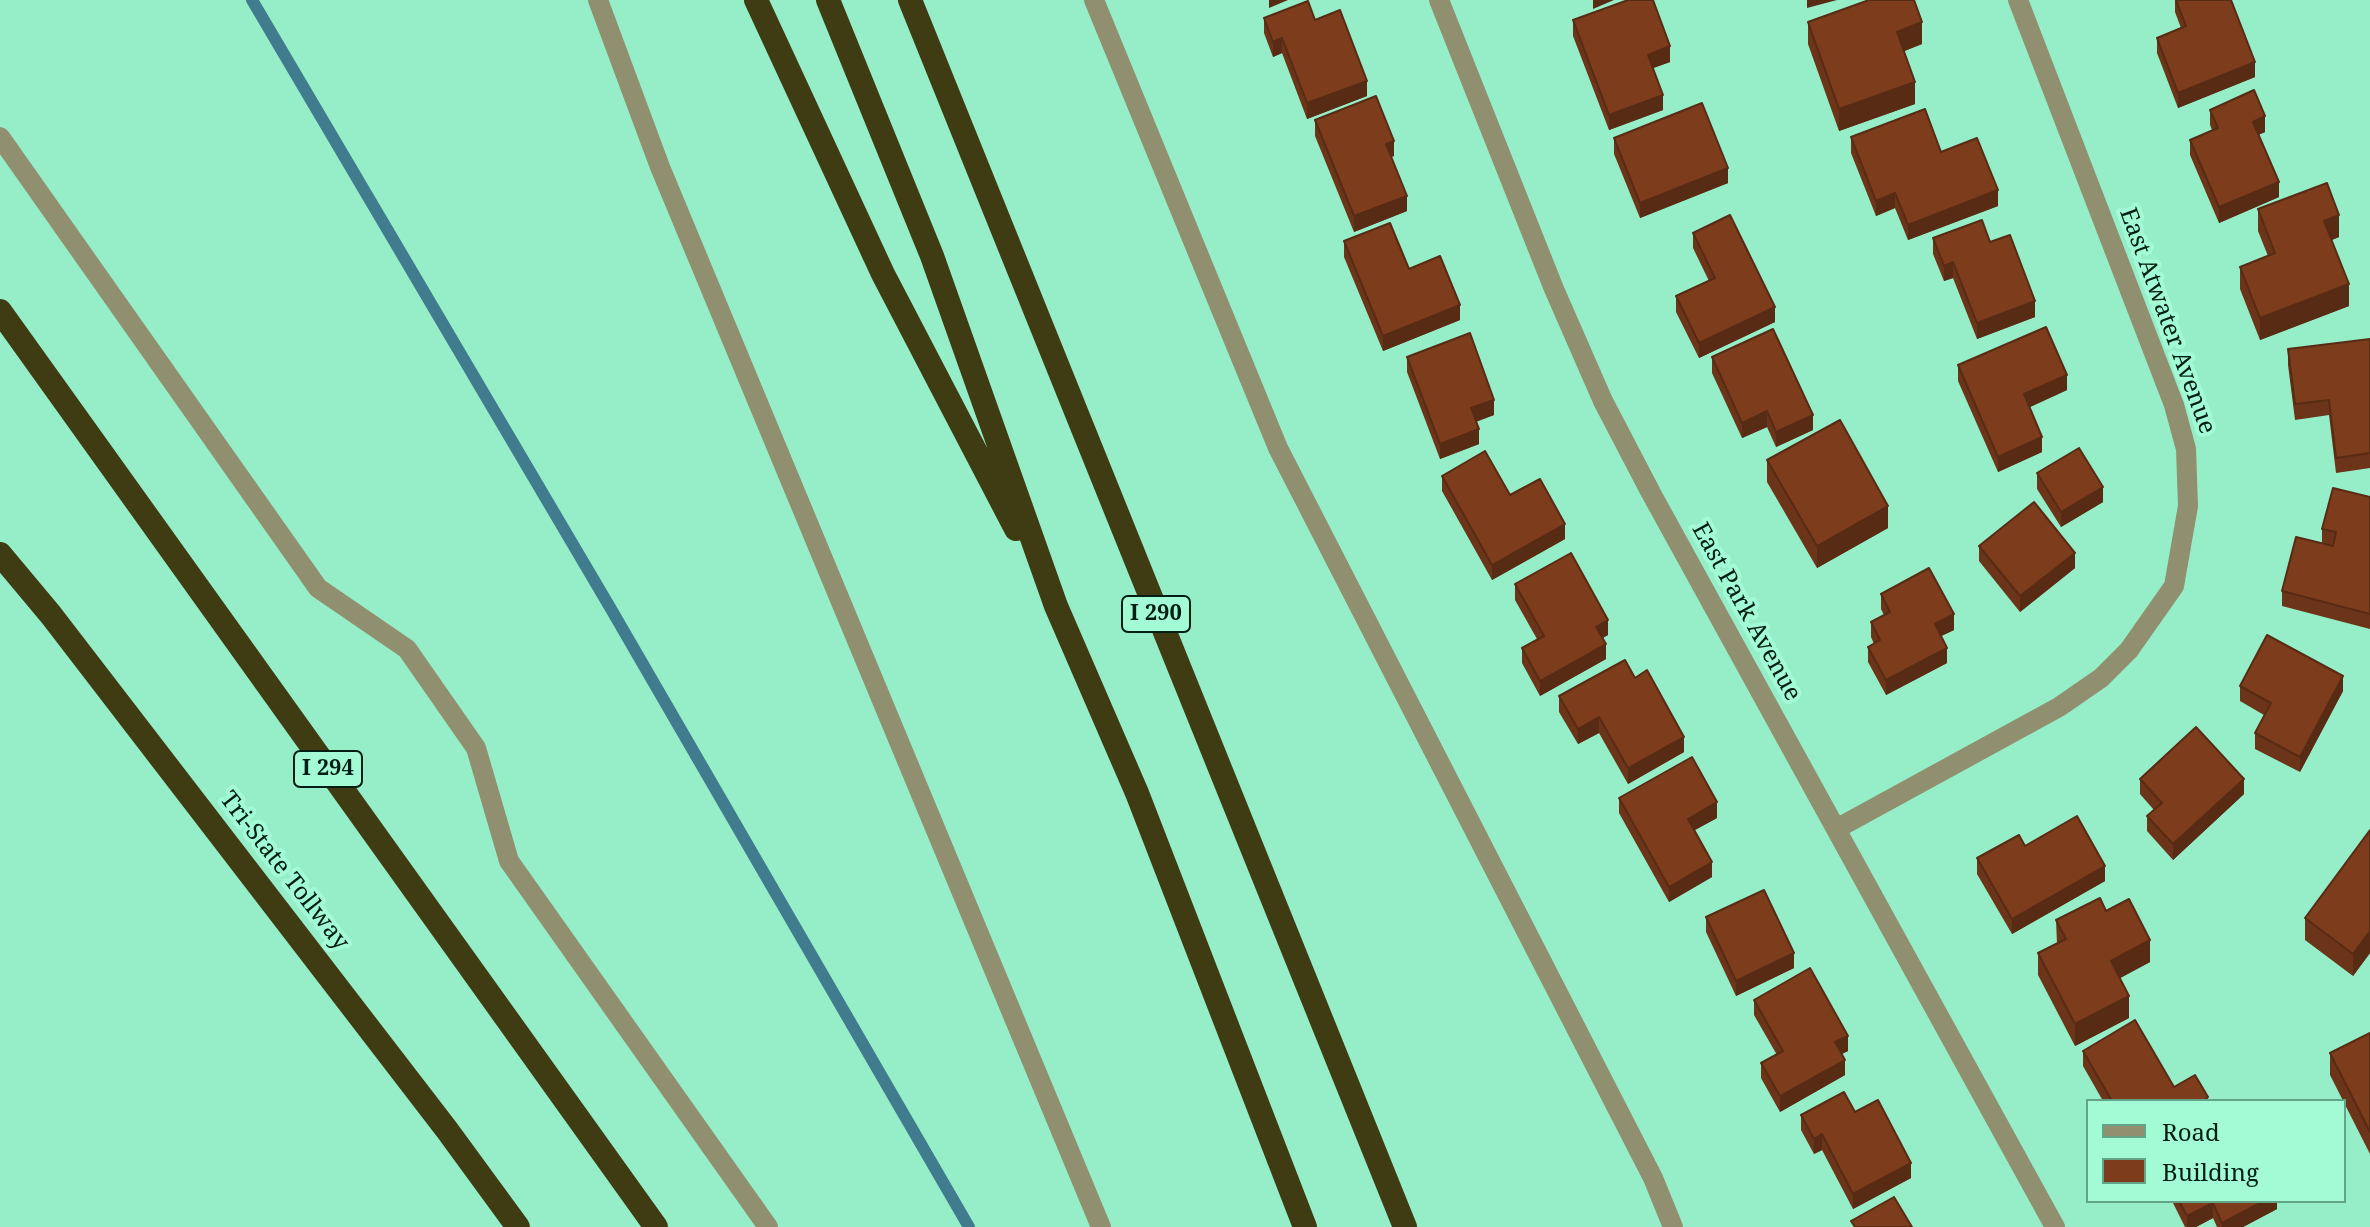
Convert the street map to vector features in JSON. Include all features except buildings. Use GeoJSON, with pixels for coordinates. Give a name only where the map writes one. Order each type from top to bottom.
{"type":"FeatureCollection","features":[{"type":"Feature","properties":{"kind":"highway"},"geometry":{"type":"LineString","coordinates":[[756,0],[883,274],[1056,606]]}},
{"type":"Feature","properties":{"kind":"highway"},"geometry":{"type":"LineString","coordinates":[[828,0],[932,256],[1056,606],[1137,793],[1305,1227]]}},
{"type":"Feature","properties":{"kind":"highway","name":"I 290"},"geometry":{"type":"LineString","coordinates":[[910,0],[1405,1227]]}},
{"type":"Feature","properties":{"kind":"highway","name":"I 294"},"geometry":{"type":"LineString","coordinates":[[0,311],[656,1227]]}},
{"type":"Feature","properties":{"kind":"highway","name":"Tri-State Tollway"},"geometry":{"type":"LineString","coordinates":[[0,554],[51,615],[518,1227]]}},
{"type":"Feature","properties":{"kind":"street"},"geometry":{"type":"LineString","coordinates":[[598,0],[666,182],[1101,1227]]}},
{"type":"Feature","properties":{"kind":"street"},"geometry":{"type":"LineString","coordinates":[[1094,0],[1278,448],[1653,1178],[1673,1227]]}},
{"type":"Feature","properties":{"kind":"street","name":"East Park Avenue"},"geometry":{"type":"LineString","coordinates":[[1439,0],[1554,289],[1603,401],[2055,1227]]}},
{"type":"Feature","properties":{"kind":"street","name":"East Atwater Avenue"},"geometry":{"type":"LineString","coordinates":[[1836,829],[2059,707],[2101,678],[2129,650],[2174,586],[2188,506],[2186,449],[2174,405],[2018,0]]}},
{"type":"Feature","properties":{"kind":"street"},"geometry":{"type":"LineString","coordinates":[[0,137],[318,588],[407,649],[476,748],[509,861],[768,1227]]}},
{"type":"Feature","properties":{"kind":"waterway"},"geometry":{"type":"LineString","coordinates":[[252,0],[611,609],[969,1227]]}}]}
